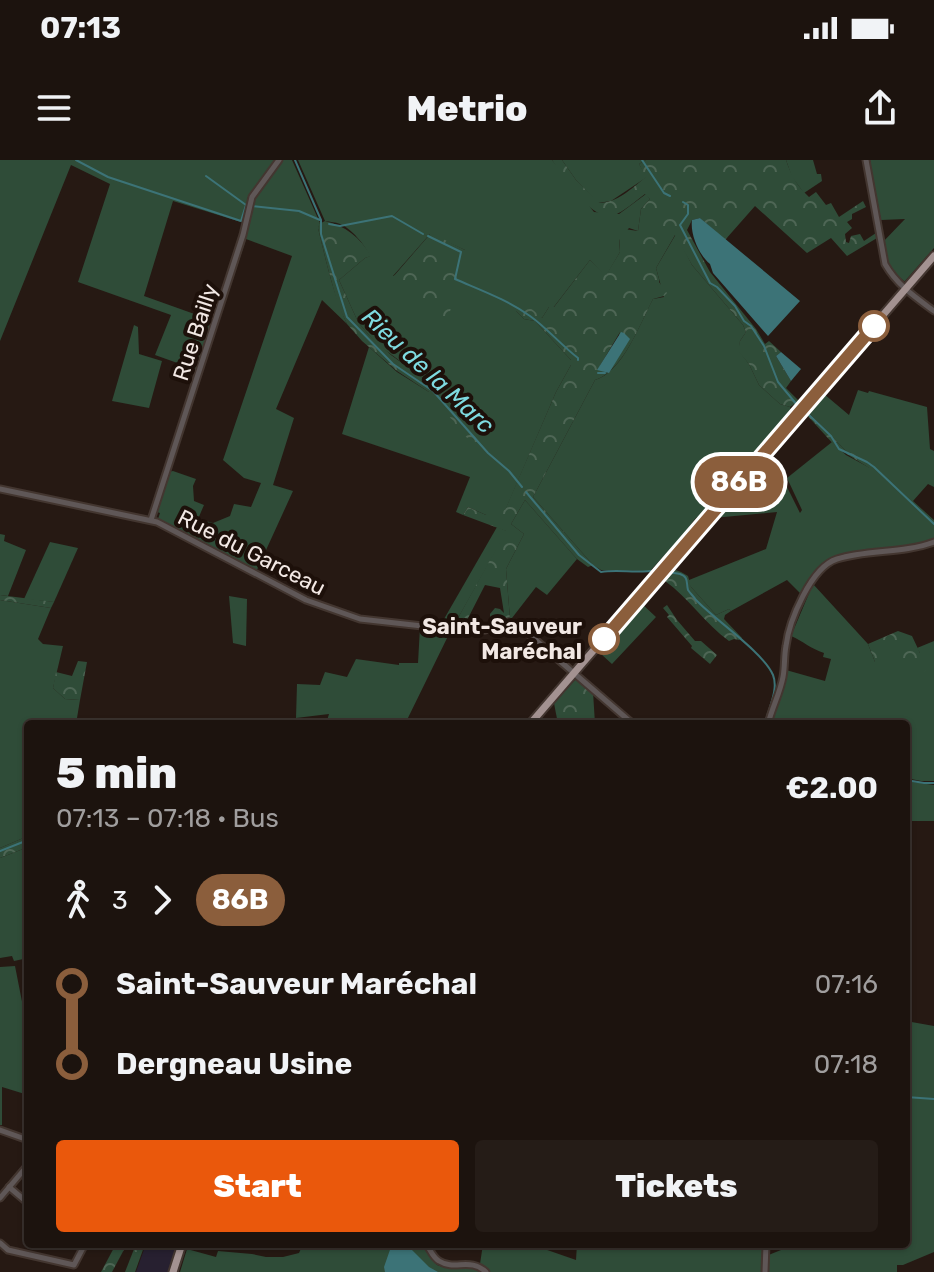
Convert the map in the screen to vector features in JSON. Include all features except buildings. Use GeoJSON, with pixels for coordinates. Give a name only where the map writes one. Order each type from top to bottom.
{"type":"FeatureCollection","features":[{"type":"Feature","properties":{"kind":"main road"},"geometry":{"type":"LineString","coordinates":[[534,720],[934,256]]}},
{"type":"Feature","properties":{"kind":"main road"},"geometry":{"type":"LineString","coordinates":[[173,1272],[181,1248]]}},
{"type":"Feature","properties":{"kind":"street","name":"Rue Bailly"},"geometry":{"type":"LineString","coordinates":[[151,520],[243,235],[249,205],[258,187],[279,160]]}},
{"type":"Feature","properties":{"kind":"street"},"geometry":{"type":"LineString","coordinates":[[866,160],[882,257],[890,274],[934,311]]}},
{"type":"Feature","properties":{"kind":"street","name":"Rue du Garceau"},"geometry":{"type":"LineString","coordinates":[[0,489],[151,520],[306,600],[360,619],[467,631],[485,630],[508,622],[517,624],[628,720]]}},
{"type":"Feature","properties":{"kind":"street"},"geometry":{"type":"LineString","coordinates":[[769,720],[783,678],[790,630],[804,595],[824,565],[837,559],[908,550],[934,542]]}},
{"type":"Feature","properties":{"kind":"street"},"geometry":{"type":"LineString","coordinates":[[0,1130],[24,1139]]}},
{"type":"Feature","properties":{"kind":"street"},"geometry":{"type":"LineString","coordinates":[[0,1198],[24,1170]]}},
{"type":"Feature","properties":{"kind":"street"},"geometry":{"type":"LineString","coordinates":[[9,1187],[24,1200]]}},
{"type":"Feature","properties":{"kind":"street"},"geometry":{"type":"LineString","coordinates":[[0,1243],[8,1250],[74,1265],[83,1248]]}},
{"type":"Feature","properties":{"kind":"street"},"geometry":{"type":"LineString","coordinates":[[429,1248],[441,1262],[476,1264],[486,1272]]}},
{"type":"Feature","properties":{"kind":"street"},"geometry":{"type":"LineString","coordinates":[[765,1272],[766,1248]]}},
{"type":"Feature","properties":{"kind":"shaded area"},"geometry":{"type":"Polygon","coordinates":[[[145,1248],[177,1248],[168,1272],[136,1272],[145,1248]]]}},
{"type":"Feature","properties":{"kind":"green space"},"geometry":{"type":"Polygon","coordinates":[[[0,160],[277,160],[250,193],[244,223],[173,201],[144,296],[214,321],[197,370],[155,355],[171,315],[78,282],[110,184],[71,165],[0,341],[0,160]]]}},
{"type":"Feature","properties":{"kind":"green space"},"geometry":{"type":"Polygon","coordinates":[[[280,160],[292,160],[320,223],[318,228],[327,265],[347,324],[322,300],[276,409],[294,418],[273,485],[293,491],[256,572],[158,519],[160,513],[154,511],[168,472],[196,479],[194,501],[204,505],[198,519],[213,523],[230,516],[234,504],[251,507],[261,483],[244,478],[223,460],[292,256],[246,239],[203,363],[251,201],[280,160]]]}},
{"type":"Feature","properties":{"kind":"green space"},"geometry":{"type":"Polygon","coordinates":[[[298,160],[552,160],[594,212],[619,214],[646,194],[650,199],[641,209],[638,231],[629,228],[619,240],[620,252],[606,276],[590,260],[542,318],[516,311],[524,319],[535,321],[571,360],[571,365],[556,392],[505,511],[486,515],[468,507],[463,515],[456,512],[470,477],[342,434],[369,347],[397,372],[429,392],[438,389],[381,347],[358,322],[339,280],[370,256],[349,229],[325,221],[298,160]],[[430,234],[393,276],[465,250],[430,234]]]}},
{"type":"Feature","properties":{"kind":"green space"},"geometry":{"type":"Polygon","coordinates":[[[552,160],[562,160],[576,180],[599,203],[618,198],[646,177],[639,164],[646,160],[786,160],[805,193],[809,197],[816,192],[826,205],[831,203],[839,217],[863,201],[866,207],[852,214],[852,219],[847,222],[852,228],[845,234],[846,242],[849,243],[851,236],[860,234],[864,241],[876,233],[877,238],[847,256],[831,238],[807,253],[755,206],[725,240],[700,218],[692,220],[687,230],[710,272],[765,344],[769,341],[781,352],[776,356],[791,381],[786,388],[799,401],[790,407],[780,404],[759,385],[749,364],[738,351],[746,332],[743,325],[692,265],[675,235],[656,268],[659,282],[667,293],[653,299],[630,346],[610,371],[620,332],[598,369],[608,373],[595,380],[533,497],[593,565],[588,567],[577,559],[525,500],[511,524],[524,534],[506,569],[510,619],[504,618],[495,623],[490,621],[490,614],[495,608],[504,613],[500,588],[485,585],[463,628],[453,627],[506,531],[463,515],[468,507],[486,515],[490,506],[505,510],[556,392],[571,365],[571,360],[535,321],[524,319],[516,311],[517,308],[525,303],[542,318],[590,260],[606,275],[620,252],[619,236],[624,229],[638,231],[641,209],[650,199],[645,194],[614,215],[596,212],[571,187],[552,160]]]}},
{"type":"Feature","properties":{"kind":"green space"},"geometry":{"type":"Polygon","coordinates":[[[562,160],[646,160],[639,164],[647,177],[611,201],[598,203],[562,160]]]}},
{"type":"Feature","properties":{"kind":"green space"},"geometry":{"type":"Polygon","coordinates":[[[786,160],[813,160],[822,181],[804,193],[792,177],[786,160]]]}},
{"type":"Feature","properties":{"kind":"green space"},"geometry":{"type":"Polygon","coordinates":[[[868,160],[871,165],[870,160],[934,160],[934,248],[905,281],[894,276],[887,265],[882,243],[905,219],[881,220],[868,160]]]}},
{"type":"Feature","properties":{"kind":"green space"},"geometry":{"type":"Polygon","coordinates":[[[325,221],[351,233],[371,256],[339,280],[358,322],[391,355],[438,389],[490,447],[482,456],[429,392],[397,371],[347,324],[338,305],[318,228],[325,221]]]}},
{"type":"Feature","properties":{"kind":"green space"},"geometry":{"type":"Polygon","coordinates":[[[431,233],[465,250],[446,328],[433,323],[393,277],[431,233]]]}},
{"type":"Feature","properties":{"kind":"green space"},"geometry":{"type":"Polygon","coordinates":[[[676,234],[692,265],[743,325],[746,332],[740,341],[739,351],[759,385],[791,410],[775,428],[777,430],[771,438],[768,436],[757,455],[752,456],[751,462],[729,480],[732,483],[713,500],[716,502],[702,519],[695,519],[650,571],[601,570],[593,565],[533,497],[595,380],[605,375],[622,357],[653,299],[664,297],[656,268],[676,234]]]}},
{"type":"Feature","properties":{"kind":"green space"},"geometry":{"type":"Polygon","coordinates":[[[134,325],[138,327],[139,354],[162,361],[149,408],[112,401],[134,325]]]}},
{"type":"Feature","properties":{"kind":"green space"},"geometry":{"type":"Polygon","coordinates":[[[858,390],[927,407],[930,449],[934,451],[934,487],[928,484],[913,501],[934,520],[934,541],[828,560],[801,594],[787,580],[731,611],[729,609],[716,615],[691,587],[689,580],[766,549],[777,512],[713,518],[762,461],[784,481],[800,513],[802,510],[787,478],[832,442],[846,455],[870,468],[845,450],[808,412],[824,394],[849,415],[858,390]]]}},
{"type":"Feature","properties":{"kind":"green space"},"geometry":{"type":"Polygon","coordinates":[[[806,410],[845,450],[868,460],[871,469],[837,448],[804,412],[806,410]]]}},
{"type":"Feature","properties":{"kind":"green space"},"geometry":{"type":"Polygon","coordinates":[[[525,500],[577,559],[547,595],[536,587],[510,619],[506,569],[524,534],[511,524],[525,500]]]}},
{"type":"Feature","properties":{"kind":"green space"},"geometry":{"type":"Polygon","coordinates":[[[497,527],[507,531],[453,627],[440,626],[497,527]]]}},
{"type":"Feature","properties":{"kind":"green space"},"geometry":{"type":"Polygon","coordinates":[[[0,534],[5,535],[4,541],[26,550],[8,596],[0,595],[0,534]]]}},
{"type":"Feature","properties":{"kind":"green space"},"geometry":{"type":"Polygon","coordinates":[[[50,542],[78,548],[54,602],[24,599],[50,542]]]}},
{"type":"Feature","properties":{"kind":"green space"},"geometry":{"type":"Polygon","coordinates":[[[670,568],[688,576],[691,587],[716,615],[729,609],[731,611],[724,619],[742,638],[729,641],[712,627],[665,581],[664,575],[670,568]]]}},
{"type":"Feature","properties":{"kind":"green space"},"geometry":{"type":"Polygon","coordinates":[[[813,584],[868,644],[875,662],[920,653],[917,648],[934,641],[934,781],[910,779],[910,720],[773,720],[786,670],[825,681],[831,659],[791,636],[813,584]]]}},
{"type":"Feature","properties":{"kind":"green space"},"geometry":{"type":"Polygon","coordinates":[[[0,595],[54,602],[51,608],[0,600],[0,595]]]}},
{"type":"Feature","properties":{"kind":"green space"},"geometry":{"type":"Polygon","coordinates":[[[229,596],[247,599],[246,646],[233,643],[229,596]]]}},
{"type":"Feature","properties":{"kind":"green space"},"geometry":{"type":"Polygon","coordinates":[[[0,600],[51,608],[38,639],[43,644],[63,646],[53,688],[65,699],[80,700],[77,720],[24,720],[24,838],[0,848],[0,600]]]}},
{"type":"Feature","properties":{"kind":"green space"},"geometry":{"type":"Polygon","coordinates":[[[641,603],[656,617],[612,664],[601,654],[614,640],[615,632],[641,603]]]}},
{"type":"Feature","properties":{"kind":"green space"},"geometry":{"type":"Polygon","coordinates":[[[667,605],[695,641],[701,641],[717,655],[710,664],[691,648],[667,617],[669,615],[663,608],[667,605]]]}},
{"type":"Feature","properties":{"kind":"green space"},"geometry":{"type":"Polygon","coordinates":[[[420,627],[450,632],[407,720],[327,720],[329,714],[296,718],[297,684],[320,685],[325,672],[347,677],[356,659],[399,665],[418,663],[420,627]]]}},
{"type":"Feature","properties":{"kind":"green space"},"geometry":{"type":"Polygon","coordinates":[[[898,631],[912,636],[920,653],[931,665],[920,675],[875,662],[868,644],[898,631]]]}},
{"type":"Feature","properties":{"kind":"green space"},"geometry":{"type":"Polygon","coordinates":[[[78,661],[87,662],[80,700],[65,699],[53,688],[56,672],[72,676],[78,661]]]}},
{"type":"Feature","properties":{"kind":"green space"},"geometry":{"type":"Polygon","coordinates":[[[576,679],[593,692],[595,720],[557,720],[554,703],[576,679]]]}},
{"type":"Feature","properties":{"kind":"green space"},"geometry":{"type":"Polygon","coordinates":[[[910,782],[934,785],[934,821],[910,821],[910,782]]]}},
{"type":"Feature","properties":{"kind":"green space"},"geometry":{"type":"Polygon","coordinates":[[[24,838],[24,849],[0,858],[0,848],[24,838]]]}},
{"type":"Feature","properties":{"kind":"green space"},"geometry":{"type":"Polygon","coordinates":[[[24,849],[24,959],[14,961],[12,956],[0,958],[0,858],[24,849]]]}},
{"type":"Feature","properties":{"kind":"green space"},"geometry":{"type":"Polygon","coordinates":[[[15,966],[24,1012],[24,1094],[2,1087],[2,1125],[0,1125],[0,967],[15,966]]]}},
{"type":"Feature","properties":{"kind":"green space"},"geometry":{"type":"Polygon","coordinates":[[[910,1022],[934,1026],[934,1252],[897,1265],[897,1272],[489,1272],[480,1264],[482,1248],[542,1248],[576,1260],[577,1248],[765,1248],[766,1256],[786,1248],[910,1248],[910,1022]]]}},
{"type":"Feature","properties":{"kind":"green space"},"geometry":{"type":"Polygon","coordinates":[[[114,1248],[125,1248],[112,1272],[101,1272],[114,1248]]]}},
{"type":"Feature","properties":{"kind":"green space"},"geometry":{"type":"Polygon","coordinates":[[[134,1248],[144,1248],[135,1272],[125,1272],[134,1248]]]}},
{"type":"Feature","properties":{"kind":"green space"},"geometry":{"type":"Polygon","coordinates":[[[301,1248],[424,1248],[437,1265],[446,1268],[476,1267],[481,1272],[180,1272],[187,1249],[216,1257],[218,1251],[266,1257],[299,1253],[301,1248]]]}},
{"type":"Feature","properties":{"kind":"water"},"geometry":{"type":"Polygon","coordinates":[[[700,218],[800,301],[768,336],[713,273],[699,250],[692,220],[700,218]]]}},
{"type":"Feature","properties":{"kind":"water"},"geometry":{"type":"Polygon","coordinates":[[[621,332],[630,339],[609,373],[597,370],[621,332]]]}},
{"type":"Feature","properties":{"kind":"water"},"geometry":{"type":"Polygon","coordinates":[[[781,352],[801,369],[791,381],[776,356],[781,352]]]}},
{"type":"Feature","properties":{"kind":"water"},"geometry":{"type":"Polygon","coordinates":[[[391,1248],[410,1248],[438,1272],[385,1272],[391,1248]]]}},
{"type":"Feature","properties":{"kind":"waterway"},"geometry":{"type":"LineString","coordinates":[[76,160],[108,177],[241,221],[246,205],[206,176]]}},
{"type":"Feature","properties":{"kind":"waterway","name":"Rieu de la Marc"},"geometry":{"type":"LineString","coordinates":[[295,160],[321,220],[321,234],[347,317],[393,364],[433,391],[522,487]]}},
{"type":"Feature","properties":{"kind":"waterway"},"geometry":{"type":"LineString","coordinates":[[642,160],[664,193],[670,196]]}},
{"type":"Feature","properties":{"kind":"waterway"},"geometry":{"type":"LineString","coordinates":[[683,202],[688,205],[688,214],[680,225],[710,283],[751,326],[764,346],[778,382],[798,406]]}},
{"type":"Feature","properties":{"kind":"waterway"},"geometry":{"type":"LineString","coordinates":[[252,206],[299,211],[320,220]]}},
{"type":"Feature","properties":{"kind":"waterway"},"geometry":{"type":"LineString","coordinates":[[329,224],[340,226],[392,216],[423,234]]}},
{"type":"Feature","properties":{"kind":"waterway"},"geometry":{"type":"LineString","coordinates":[[428,236],[461,252],[455,279],[521,310],[578,360]]}},
{"type":"Feature","properties":{"kind":"waterway"},"geometry":{"type":"LineString","coordinates":[[598,373],[605,373]]}},
{"type":"Feature","properties":{"kind":"waterway"},"geometry":{"type":"LineString","coordinates":[[806,412],[831,436],[839,449],[874,467],[934,524]]}},
{"type":"Feature","properties":{"kind":"waterway"},"geometry":{"type":"LineString","coordinates":[[526,492],[579,555],[601,572],[656,570]]}},
{"type":"Feature","properties":{"kind":"waterway"},"geometry":{"type":"LineString","coordinates":[[668,572],[685,577],[688,590],[696,600],[768,666],[775,687],[766,720]]}},
{"type":"Feature","properties":{"kind":"waterway","name":"Rieu de la Marc"},"geometry":{"type":"LineString","coordinates":[[910,781],[934,783]]}},
{"type":"Feature","properties":{"kind":"waterway"},"geometry":{"type":"LineString","coordinates":[[0,851],[24,842]]}},
{"type":"Feature","properties":{"kind":"waterway"},"geometry":{"type":"LineString","coordinates":[[910,1097],[934,1099]]}},
{"type":"Feature","properties":{"kind":"bus line","name":"86B"},"geometry":{"type":"LineString","coordinates":[[604,639],[874,326]]}},
{"type":"Feature","properties":{"kind":"place","name":"Saint-Sauveur Maréchal"},"geometry":{"type":"Point","coordinates":[604,639]}}]}
